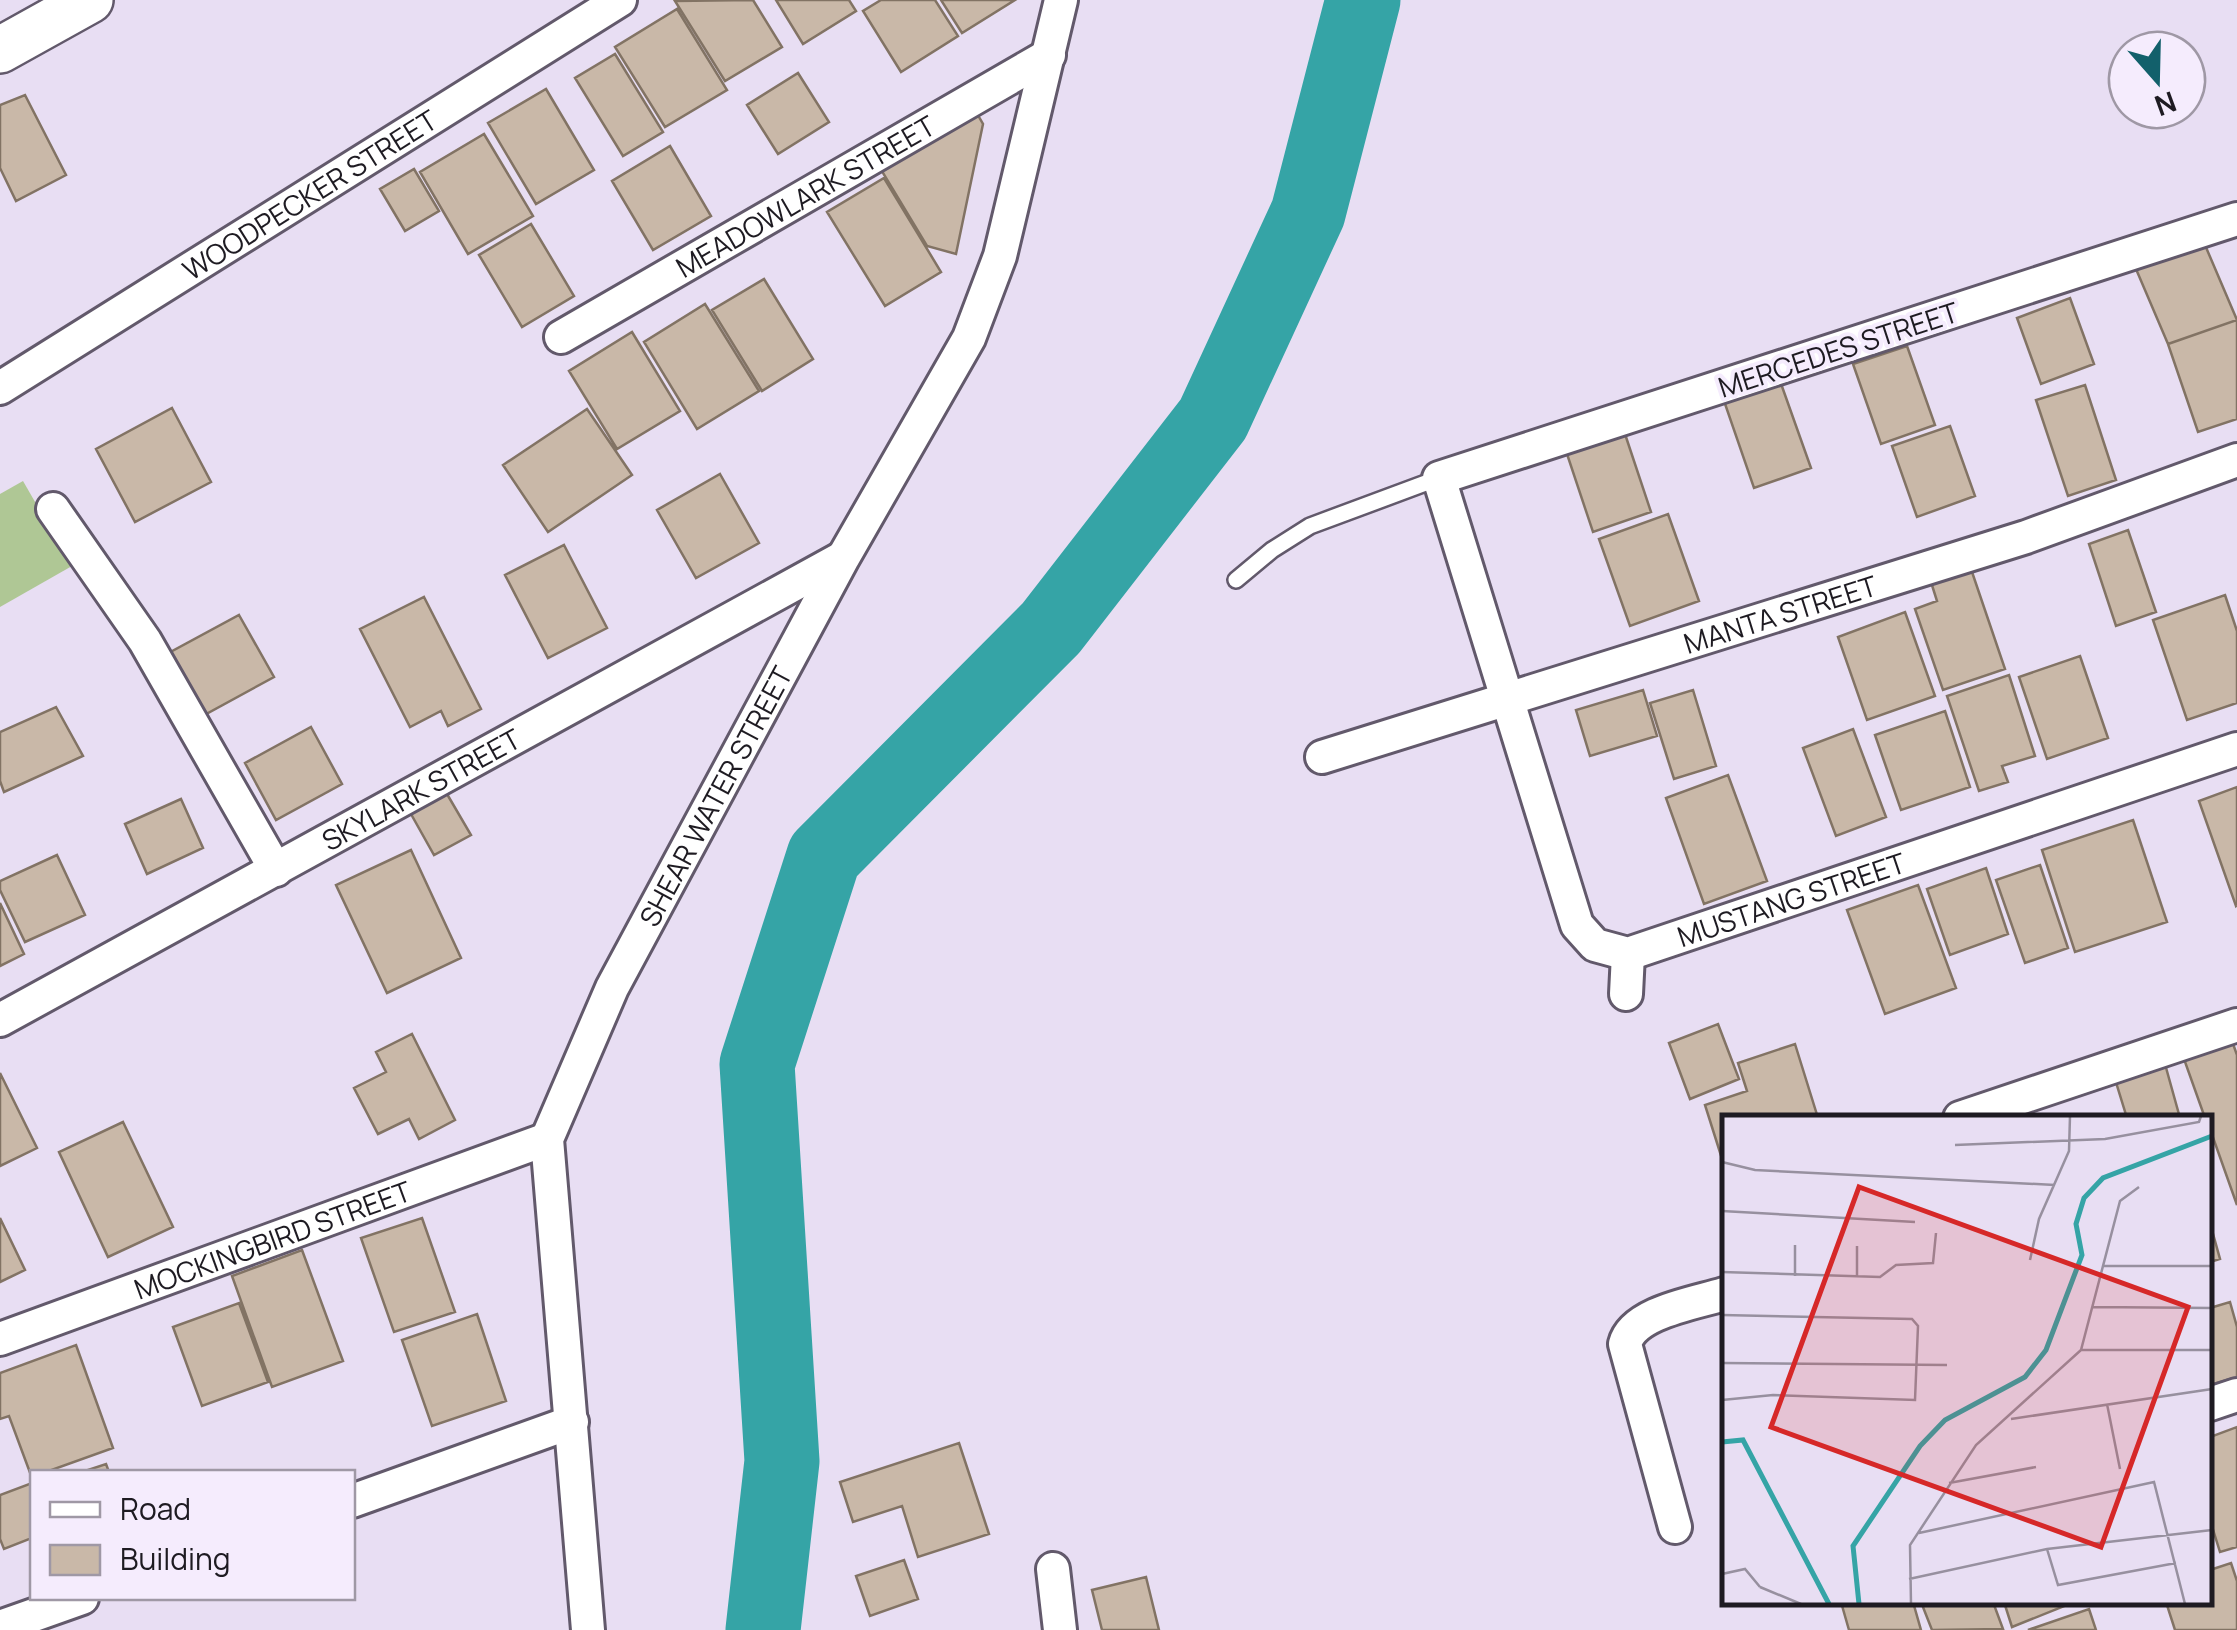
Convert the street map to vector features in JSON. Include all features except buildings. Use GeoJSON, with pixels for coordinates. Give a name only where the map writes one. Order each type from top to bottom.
{"type":"FeatureCollection","features":[{"type":"Feature","properties":{"kind":"street"},"geometry":{"type":"LineString","coordinates":[[0,50],[90,0]]}},
{"type":"Feature","properties":{"kind":"street","name":"WOODPECKER STREET"},"geometry":{"type":"LineString","coordinates":[[0,388],[620,0]]}},
{"type":"Feature","properties":{"kind":"street","name":"SHEAR WATER STREET"},"geometry":{"type":"LineString","coordinates":[[588,1630],[547,1139],[612,988],[844,558],[970,338],[1000,256],[1061,0]]}},
{"type":"Feature","properties":{"kind":"street","name":"MEADOWLARK STREET"},"geometry":{"type":"LineString","coordinates":[[561,337],[1050,55]]}},
{"type":"Feature","properties":{"kind":"street","name":"MERCEDES STREET"},"geometry":{"type":"LineString","coordinates":[[1438,478],[2237,219]]}},
{"type":"Feature","properties":{"kind":"street","name":"MANTA STREET"},"geometry":{"type":"LineString","coordinates":[[1322,757],[2026,537],[2237,460]]}},
{"type":"Feature","properties":{"kind":"street"},"geometry":{"type":"LineString","coordinates":[[1438,478],[1578,924],[1596,944],[1628,954],[1626,994]]}},
{"type":"Feature","properties":{"kind":"street"},"geometry":{"type":"LineString","coordinates":[[53,510],[145,642],[276,870]]}},
{"type":"Feature","properties":{"kind":"street","name":"SKYLARK STREET"},"geometry":{"type":"LineString","coordinates":[[0,1020],[844,558]]}},
{"type":"Feature","properties":{"kind":"street","name":"MUSTANG STREET"},"geometry":{"type":"LineString","coordinates":[[1628,954],[2237,749]]}},
{"type":"Feature","properties":{"kind":"street"},"geometry":{"type":"LineString","coordinates":[[1978,1115],[2058,1102],[2237,1025]]}},
{"type":"Feature","properties":{"kind":"street","name":"MOCKINGBIRD STREET"},"geometry":{"type":"LineString","coordinates":[[0,1339],[547,1139]]}},
{"type":"Feature","properties":{"kind":"street"},"geometry":{"type":"LineString","coordinates":[[1675,1527],[1625,1344],[1627,1335],[1648,1318],[1722,1295]]}},
{"type":"Feature","properties":{"kind":"street"},"geometry":{"type":"LineString","coordinates":[[2212,1403],[2237,1395]]}},
{"type":"Feature","properties":{"kind":"street"},"geometry":{"type":"LineString","coordinates":[[355,1500],[572,1422]]}},
{"type":"Feature","properties":{"kind":"street"},"geometry":{"type":"LineString","coordinates":[[1053,1569],[1060,1630]]}},
{"type":"Feature","properties":{"kind":"street"},"geometry":{"type":"LineString","coordinates":[[0,1627],[76,1600]]}},
{"type":"Feature","properties":{"kind":"lane"},"geometry":{"type":"LineString","coordinates":[[1236,580],[1272,550],[1310,526],[1438,478]]}},
{"type":"Feature","properties":{"kind":"green space"},"geometry":{"type":"Polygon","coordinates":[[[23,481],[72,566],[0,607],[0,494],[23,481]]]}},
{"type":"Feature","properties":{"kind":"waterway"},"geometry":{"type":"LineString","coordinates":[[763,1630],[782,1461],[757,1064],[824,856],[1051,628],[1213,419],[1308,213],[1363,0]]}}]}
